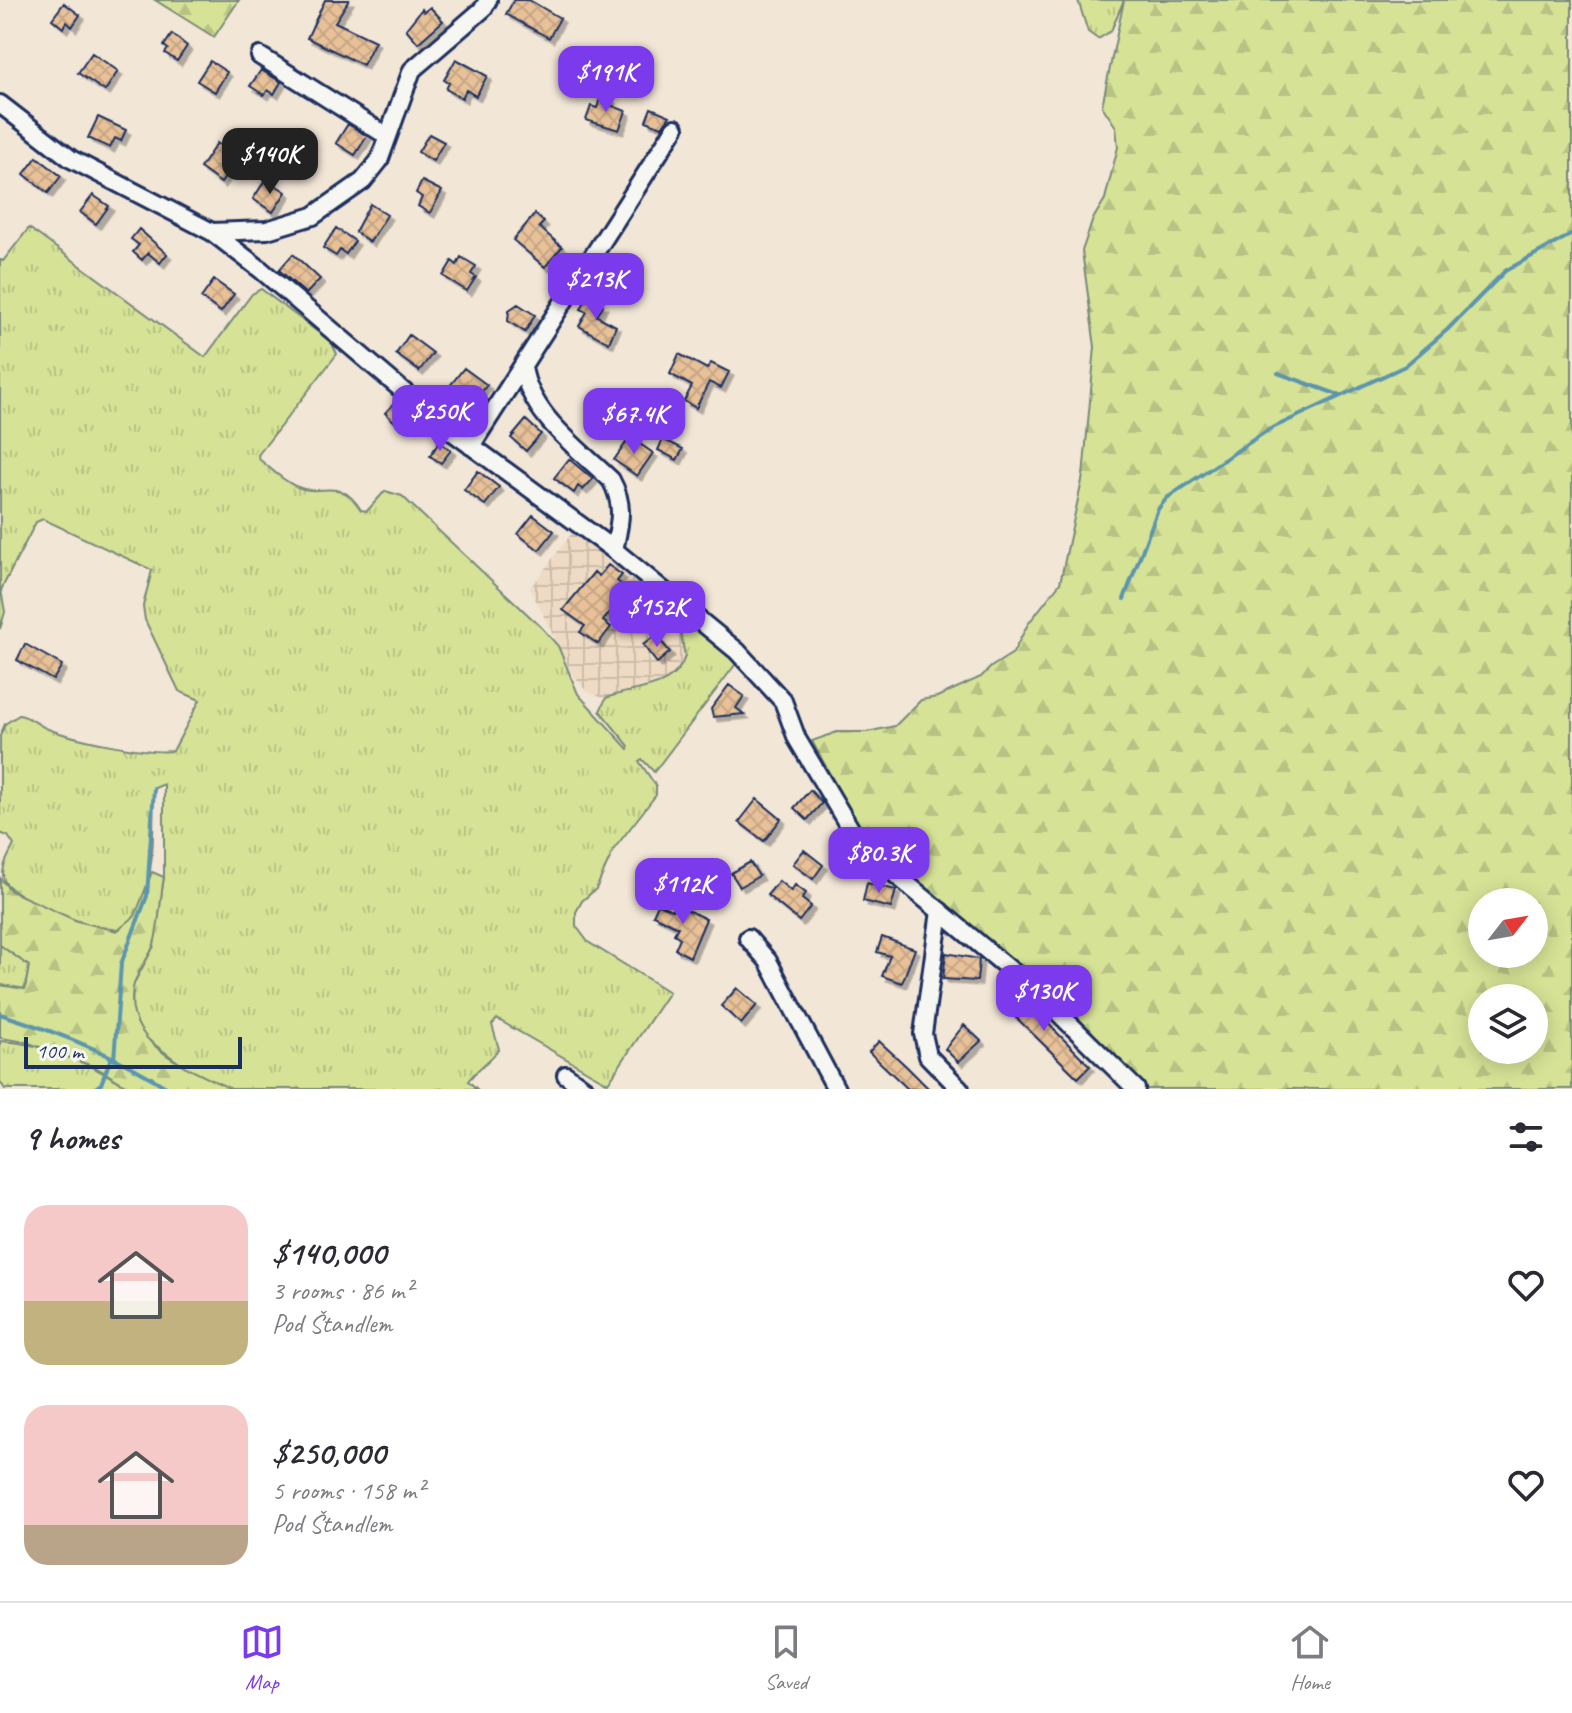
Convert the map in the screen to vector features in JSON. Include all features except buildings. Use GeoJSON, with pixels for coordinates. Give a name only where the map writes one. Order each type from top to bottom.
{"type":"FeatureCollection","features":[{"type":"Feature","properties":{"kind":"street"},"geometry":{"type":"LineString","coordinates":[[212,232],[267,230],[313,216],[363,181],[379,161],[412,70],[483,9],[488,0]]}},
{"type":"Feature","properties":{"kind":"street"},"geometry":{"type":"LineString","coordinates":[[260,56],[387,136]]}},
{"type":"Feature","properties":{"kind":"street"},"geometry":{"type":"LineString","coordinates":[[5,108],[71,159],[212,232],[471,446],[614,550],[737,651],[783,701],[797,739],[860,845],[1037,992],[1136,1089]]}},
{"type":"Feature","properties":{"kind":"street"},"geometry":{"type":"LineString","coordinates":[[471,446],[675,128]]}},
{"type":"Feature","properties":{"kind":"street"},"geometry":{"type":"LineString","coordinates":[[523,367],[526,384],[535,403],[611,480],[620,495],[622,513],[614,550]]}},
{"type":"Feature","properties":{"kind":"street"},"geometry":{"type":"LineString","coordinates":[[940,911],[923,1034],[928,1056],[960,1089]]}},
{"type":"Feature","properties":{"kind":"street"},"geometry":{"type":"LineString","coordinates":[[748,938],[768,961],[836,1089]]}},
{"type":"Feature","properties":{"kind":"street"},"geometry":{"type":"LineString","coordinates":[[566,1075],[585,1089]]}},
{"type":"Feature","properties":{"kind":"shaded area"},"geometry":{"type":"Polygon","coordinates":[[[575,529],[678,613],[671,621],[680,634],[685,656],[676,673],[665,680],[605,699],[586,691],[571,672],[530,588],[575,529]]]}},
{"type":"Feature","properties":{"kind":"green space"},"geometry":{"type":"Polygon","coordinates":[[[155,0],[239,0],[214,37],[155,0]]]}},
{"type":"Feature","properties":{"kind":"green space"},"geometry":{"type":"Polygon","coordinates":[[[1078,0],[1124,0],[1111,31],[1098,39],[1088,32],[1078,0]]]}},
{"type":"Feature","properties":{"kind":"green space"},"geometry":{"type":"Polygon","coordinates":[[[1124,0],[1572,0],[1572,1089],[1142,1089],[871,850],[812,741],[837,732],[867,732],[895,726],[921,700],[937,697],[981,677],[1013,653],[1028,624],[1060,583],[1083,476],[1095,347],[1082,251],[1093,219],[1105,199],[1118,147],[1116,127],[1102,106],[1124,0]]]}},
{"type":"Feature","properties":{"kind":"green space"},"geometry":{"type":"Polygon","coordinates":[[[29,228],[205,357],[252,294],[261,289],[331,342],[337,354],[258,455],[259,459],[295,486],[345,493],[361,510],[367,511],[385,491],[402,496],[542,628],[558,646],[578,694],[628,749],[629,746],[600,711],[606,698],[663,682],[680,667],[685,656],[681,634],[671,621],[678,613],[738,661],[654,772],[642,759],[639,761],[656,786],[656,795],[614,849],[596,889],[582,901],[576,912],[576,926],[588,942],[669,992],[608,1083],[497,1019],[492,1025],[499,1049],[468,1081],[477,1089],[231,1089],[190,1071],[142,1035],[132,1011],[133,985],[154,946],[164,877],[164,784],[155,788],[153,798],[151,867],[147,885],[135,916],[125,927],[101,927],[61,915],[23,897],[4,880],[4,867],[14,845],[8,836],[0,833],[0,736],[5,724],[19,715],[48,729],[92,741],[128,748],[173,751],[200,700],[179,691],[145,620],[143,606],[152,570],[43,519],[36,522],[1,590],[5,612],[0,629],[0,260],[3,261],[29,228]]]}},
{"type":"Feature","properties":{"kind":"green space"},"geometry":{"type":"Polygon","coordinates":[[[152,872],[164,877],[154,944],[133,988],[133,1008],[138,1025],[162,1052],[231,1089],[132,1089],[95,1067],[26,1042],[0,1038],[0,985],[25,989],[29,966],[0,945],[0,878],[11,891],[77,921],[117,931],[135,916],[152,872]]]}},
{"type":"Feature","properties":{"kind":"green space"},"geometry":{"type":"Polygon","coordinates":[[[0,945],[29,966],[25,989],[0,985],[0,945]]]}},
{"type":"Feature","properties":{"kind":"green space"},"geometry":{"type":"Polygon","coordinates":[[[0,1041],[35,1046],[69,1057],[132,1089],[5,1089],[0,1082],[0,1041]]]}},
{"type":"Feature","properties":{"kind":"waterway"},"geometry":{"type":"LineString","coordinates":[[1124,599],[1158,509],[1167,498],[1268,430],[1405,366],[1447,330],[1505,271],[1572,234]]}},
{"type":"Feature","properties":{"kind":"waterway"},"geometry":{"type":"LineString","coordinates":[[1278,373],[1339,395]]}},
{"type":"Feature","properties":{"kind":"waterway"},"geometry":{"type":"LineString","coordinates":[[114,1060],[121,964],[147,896],[154,788]]}},
{"type":"Feature","properties":{"kind":"waterway"},"geometry":{"type":"LineString","coordinates":[[0,1014],[87,1046],[169,1089]]}},
{"type":"Feature","properties":{"kind":"waterway"},"geometry":{"type":"LineString","coordinates":[[94,1089],[101,1084],[111,1058]]}}]}
